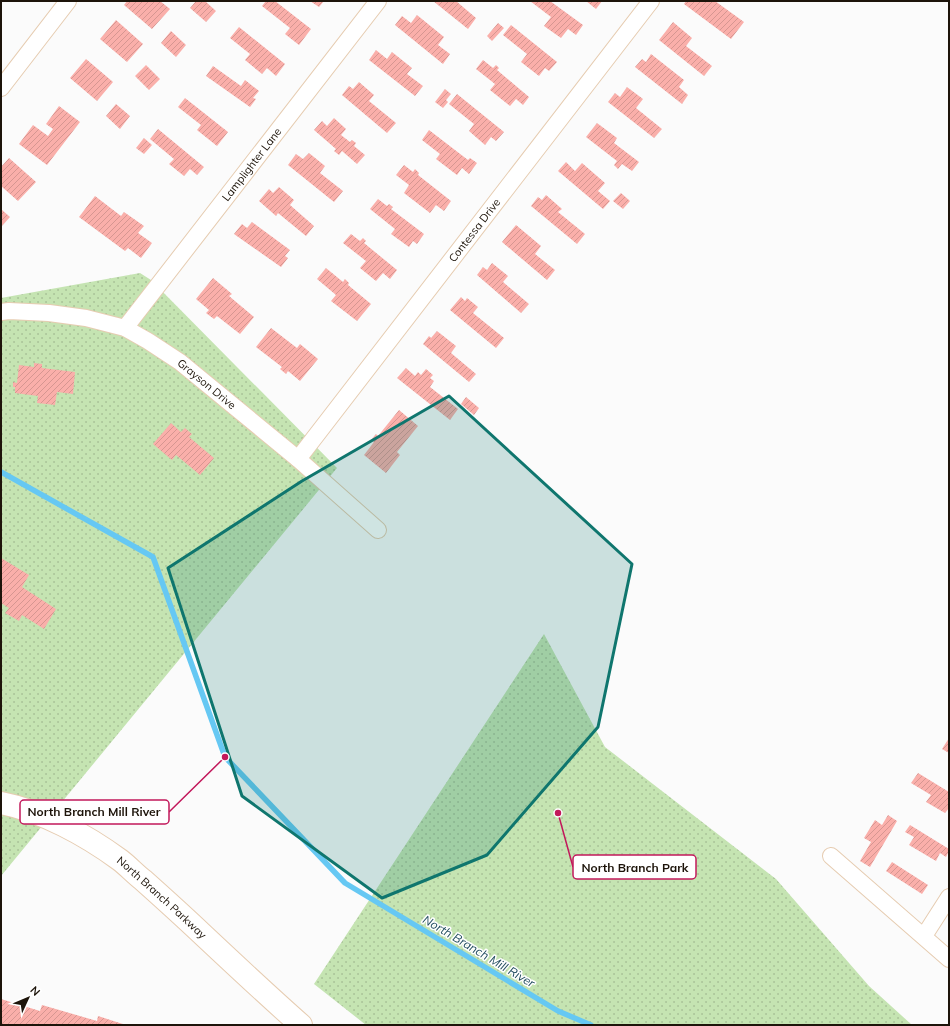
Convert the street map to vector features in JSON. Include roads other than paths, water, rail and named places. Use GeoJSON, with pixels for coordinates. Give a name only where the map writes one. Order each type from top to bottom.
{"type":"FeatureCollection","features":[{"type":"Feature","properties":{"kind":"street"},"geometry":{"type":"LineString","coordinates":[[1,88],[68,1]]}},
{"type":"Feature","properties":{"kind":"street","name":"Lamplighter Lane"},"geometry":{"type":"LineString","coordinates":[[125,328],[378,1]]}},
{"type":"Feature","properties":{"kind":"street","name":"Contessa Drive"},"geometry":{"type":"LineString","coordinates":[[298,459],[651,1]]}},
{"type":"Feature","properties":{"kind":"street","name":"Grayson Drive"},"geometry":{"type":"LineString","coordinates":[[1,312],[49,312],[86,318],[125,328],[148,341],[180,362],[298,459],[378,530]]}},
{"type":"Feature","properties":{"kind":"street","name":"North Branch Parkway"},"geometry":{"type":"LineString","coordinates":[[1,803],[32,811],[53,820],[89,839],[121,861],[302,1025]]}},
{"type":"Feature","properties":{"kind":"street"},"geometry":{"type":"LineString","coordinates":[[831,856],[949,959]]}},
{"type":"Feature","properties":{"kind":"street"},"geometry":{"type":"LineString","coordinates":[[924,936],[949,897]]}},
{"type":"Feature","properties":{"kind":"waterway","name":"North Branch Mill River"},"geometry":{"type":"LineString","coordinates":[[1,472],[153,557],[225,757],[345,883],[558,1011],[591,1025]]}},
{"type":"Feature","properties":{"kind":"place","name":"North Branch Mill River"},"geometry":{"type":"Point","coordinates":[225,757]}},
{"type":"Feature","properties":{"kind":"place","name":"North Branch Park"},"geometry":{"type":"Point","coordinates":[558,813]}}]}
